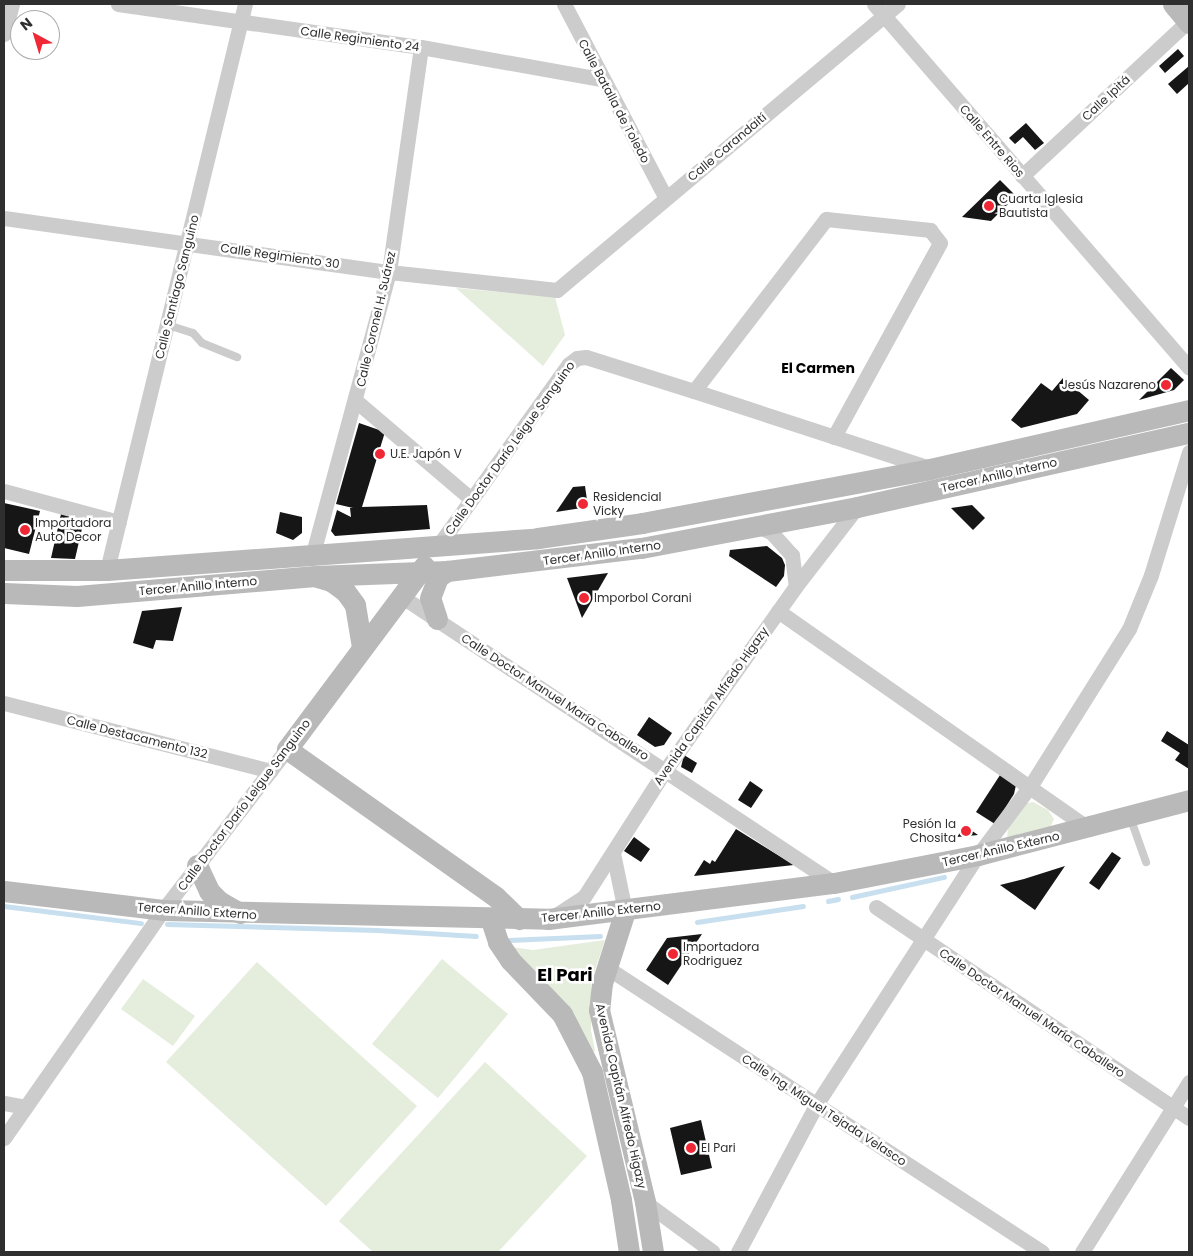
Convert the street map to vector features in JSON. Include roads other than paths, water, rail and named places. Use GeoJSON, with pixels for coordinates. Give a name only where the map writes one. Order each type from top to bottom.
{"type":"FeatureCollection","features":[{"type":"Feature","properties":{"kind":"main road"},"geometry":{"type":"LineString","coordinates":[[1173,4],[1189,21]]}},
{"type":"Feature","properties":{"kind":"main road","name":"Tercer Anillo Interno"},"geometry":{"type":"LineString","coordinates":[[4,593],[78,596],[313,567],[438,546],[500,541],[642,523],[894,465],[930,468],[1189,410]]}},
{"type":"Feature","properties":{"kind":"main road"},"geometry":{"type":"LineString","coordinates":[[1062,461],[1062,447],[1094,432]]}},
{"type":"Feature","properties":{"kind":"main road","name":"Tercer Anillo Interno"},"geometry":{"type":"LineString","coordinates":[[4,570],[107,570],[290,557],[313,567],[418,572],[642,548],[857,507],[1189,433]]}},
{"type":"Feature","properties":{"kind":"main road"},"geometry":{"type":"LineString","coordinates":[[984,478],[1018,462],[1019,449]]}},
{"type":"Feature","properties":{"kind":"main road","name":"Calle Doctor Darío Leigue Sanguino"},"geometry":{"type":"LineString","coordinates":[[287,749],[418,572],[436,554],[477,548],[500,541]]}},
{"type":"Feature","properties":{"kind":"main road"},"geometry":{"type":"LineString","coordinates":[[290,557],[312,562],[398,562],[418,572]]}},
{"type":"Feature","properties":{"kind":"main road"},"geometry":{"type":"LineString","coordinates":[[313,567],[338,586],[355,605],[362,647]]}},
{"type":"Feature","properties":{"kind":"main road"},"geometry":{"type":"LineString","coordinates":[[78,596],[93,589],[107,570]]}},
{"type":"Feature","properties":{"kind":"main road"},"geometry":{"type":"LineString","coordinates":[[437,619],[430,598],[438,577],[447,570]]}},
{"type":"Feature","properties":{"kind":"main road"},"geometry":{"type":"LineString","coordinates":[[287,749],[496,897],[519,919]]}},
{"type":"Feature","properties":{"kind":"main road","name":"Tercer Anillo Externo"},"geometry":{"type":"LineString","coordinates":[[4,892],[161,914],[491,920],[548,919],[625,911],[834,883],[978,855],[1089,829],[1189,800]]}},
{"type":"Feature","properties":{"kind":"main road"},"geometry":{"type":"LineString","coordinates":[[197,865],[209,891],[219,901],[242,914]]}},
{"type":"Feature","properties":{"kind":"main road","name":"Avenida Capitán Alfredo Higazy"},"geometry":{"type":"LineString","coordinates":[[625,911],[606,967],[598,998],[599,1010],[645,1202],[653,1252]]}},
{"type":"Feature","properties":{"kind":"main road","name":"Avenida Capitán Alfredo Higazy"},"geometry":{"type":"LineString","coordinates":[[491,920],[498,942],[510,960],[562,1014],[592,1072],[621,1200],[629,1252]]}},
{"type":"Feature","properties":{"kind":"street"},"geometry":{"type":"LineString","coordinates":[[4,34],[12,4]]}},
{"type":"Feature","properties":{"kind":"street","name":"Calle Regimiento 24"},"geometry":{"type":"LineString","coordinates":[[118,4],[421,47],[602,79]]}},
{"type":"Feature","properties":{"kind":"street","name":"Calle Santiago Sanguino"},"geometry":{"type":"LineString","coordinates":[[107,570],[245,4]]}},
{"type":"Feature","properties":{"kind":"street","name":"Calle Batalla de Toledo"},"geometry":{"type":"LineString","coordinates":[[564,4],[666,198]]}},
{"type":"Feature","properties":{"kind":"street","name":"Calle Entre Rios"},"geometry":{"type":"LineString","coordinates":[[874,4],[1189,368]]}},
{"type":"Feature","properties":{"kind":"street","name":"Calle Carandaití"},"geometry":{"type":"LineString","coordinates":[[557,290],[898,4]]}},
{"type":"Feature","properties":{"kind":"street","name":"Calle Ipitá"},"geometry":{"type":"LineString","coordinates":[[1022,176],[1189,21]]}},
{"type":"Feature","properties":{"kind":"street","name":"Calle Coronel H. Suárez"},"geometry":{"type":"LineString","coordinates":[[313,567],[389,272],[421,47]]}},
{"type":"Feature","properties":{"kind":"street","name":"Calle Regimiento 30"},"geometry":{"type":"LineString","coordinates":[[4,218],[389,272],[557,290]]}},
{"type":"Feature","properties":{"kind":"street"},"geometry":{"type":"LineString","coordinates":[[834,437],[940,243],[930,230],[826,219],[694,391],[834,437],[894,465]]}},
{"type":"Feature","properties":{"kind":"street","name":"Calle Doctor Darío Leigue Sanguino"},"geometry":{"type":"LineString","coordinates":[[438,546],[569,364],[577,358],[586,357],[694,391]]}},
{"type":"Feature","properties":{"kind":"street"},"geometry":{"type":"LineString","coordinates":[[356,401],[471,499]]}},
{"type":"Feature","properties":{"kind":"street"},"geometry":{"type":"LineString","coordinates":[[738,1252],[816,1105],[978,855],[1030,785],[1129,629],[1151,575],[1189,452]]}},
{"type":"Feature","properties":{"kind":"street"},"geometry":{"type":"LineString","coordinates":[[4,491],[118,522]]}},
{"type":"Feature","properties":{"kind":"street","name":"Avenida Capitán Alfredo Higazy"},"geometry":{"type":"LineString","coordinates":[[548,919],[584,896],[613,854],[666,769],[796,586],[857,507]]}},
{"type":"Feature","properties":{"kind":"street"},"geometry":{"type":"LineString","coordinates":[[756,526],[771,532],[792,555],[796,586]]}},
{"type":"Feature","properties":{"kind":"street","name":"Calle Doctor Manuel María Caballero"},"geometry":{"type":"LineString","coordinates":[[401,596],[666,769],[834,883]]}},
{"type":"Feature","properties":{"kind":"street"},"geometry":{"type":"LineString","coordinates":[[778,611],[1030,785],[1089,829]]}},
{"type":"Feature","properties":{"kind":"street","name":"Calle Destacamento 132"},"geometry":{"type":"LineString","coordinates":[[4,703],[270,771]]}},
{"type":"Feature","properties":{"kind":"street","name":"Calle Doctor Darío Leigue Sanguino"},"geometry":{"type":"LineString","coordinates":[[4,1138],[161,914],[287,749]]}},
{"type":"Feature","properties":{"kind":"street"},"geometry":{"type":"LineString","coordinates":[[613,854],[625,911]]}},
{"type":"Feature","properties":{"kind":"street","name":"Calle Doctor Manuel María Caballero"},"geometry":{"type":"LineString","coordinates":[[876,907],[1189,1118]]}},
{"type":"Feature","properties":{"kind":"street","name":"Calle Ing. Miguel Tejada Velasco"},"geometry":{"type":"LineString","coordinates":[[606,967],[1042,1252]]}},
{"type":"Feature","properties":{"kind":"street"},"geometry":{"type":"LineString","coordinates":[[1082,1252],[1189,1082]]}},
{"type":"Feature","properties":{"kind":"street"},"geometry":{"type":"LineString","coordinates":[[4,1103],[26,1107]]}},
{"type":"Feature","properties":{"kind":"street"},"geometry":{"type":"LineString","coordinates":[[645,1202],[713,1252]]}},
{"type":"Feature","properties":{"kind":"lane"},"geometry":{"type":"LineString","coordinates":[[168,325],[193,334],[202,343],[237,357]]}},
{"type":"Feature","properties":{"kind":"lane"},"geometry":{"type":"LineString","coordinates":[[1130,817],[1146,862]]}},
{"type":"Feature","properties":{"kind":"waterway"},"geometry":{"type":"LineString","coordinates":[[852,897],[944,877]]}},
{"type":"Feature","properties":{"kind":"waterway"},"geometry":{"type":"LineString","coordinates":[[828,901],[838,899]]}},
{"type":"Feature","properties":{"kind":"waterway"},"geometry":{"type":"LineString","coordinates":[[4,906],[141,923]]}},
{"type":"Feature","properties":{"kind":"waterway"},"geometry":{"type":"LineString","coordinates":[[697,922],[803,906]]}},
{"type":"Feature","properties":{"kind":"waterway"},"geometry":{"type":"LineString","coordinates":[[167,924],[377,930],[476,936]]}},
{"type":"Feature","properties":{"kind":"waterway"},"geometry":{"type":"LineString","coordinates":[[509,940],[600,936]]}},
{"type":"Feature","properties":{"kind":"place","name":"Cuarta Iglesia Bautista"},"geometry":{"type":"Point","coordinates":[989,206]}},
{"type":"Feature","properties":{"kind":"place","name":"Jesús Nazareno"},"geometry":{"type":"Point","coordinates":[1166,385]}},
{"type":"Feature","properties":{"kind":"place","name":"U.E. Japón V"},"geometry":{"type":"Point","coordinates":[380,454]}},
{"type":"Feature","properties":{"kind":"place","name":"Residencial Vicky"},"geometry":{"type":"Point","coordinates":[583,504]}},
{"type":"Feature","properties":{"kind":"place","name":"Importadora Auto Decor"},"geometry":{"type":"Point","coordinates":[25,530]}},
{"type":"Feature","properties":{"kind":"place","name":"Imporbol Corani"},"geometry":{"type":"Point","coordinates":[584,598]}},
{"type":"Feature","properties":{"kind":"place","name":"Pesión la Chosita"},"geometry":{"type":"Point","coordinates":[966,831]}},
{"type":"Feature","properties":{"kind":"place","name":"Importadora Rodriguez"},"geometry":{"type":"Point","coordinates":[673,954]}},
{"type":"Feature","properties":{"kind":"place","name":"El Pari"},"geometry":{"type":"Point","coordinates":[691,1148]}},
{"type":"Feature","properties":{"kind":"district","name":"El Carmen"},"geometry":{"type":"Point","coordinates":[818,368]}},
{"type":"Feature","properties":{"kind":"district","name":"El Pari"},"geometry":{"type":"Point","coordinates":[565,975]}}]}
